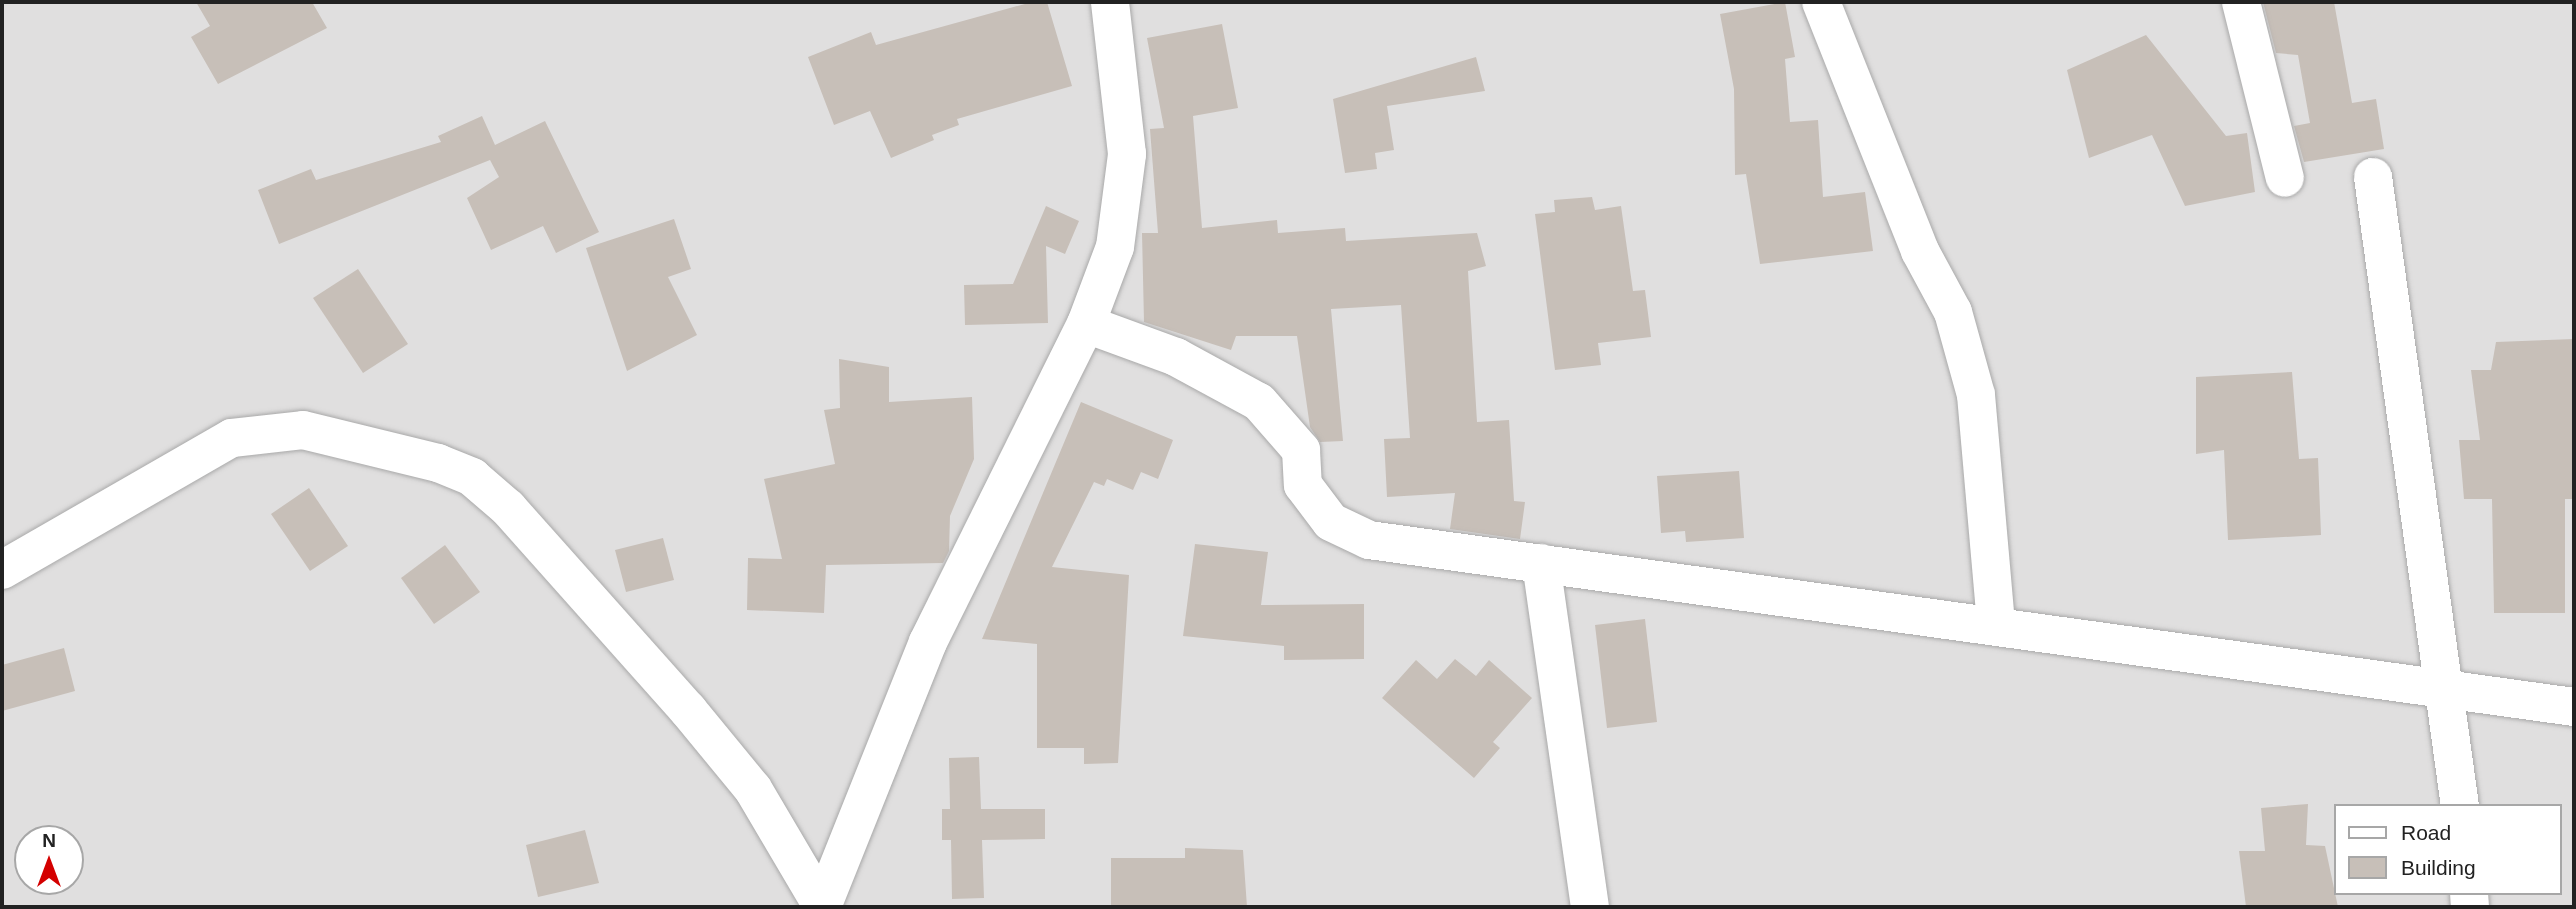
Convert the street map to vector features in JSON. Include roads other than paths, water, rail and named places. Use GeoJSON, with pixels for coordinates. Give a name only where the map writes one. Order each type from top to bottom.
{"type":"FeatureCollection","features":[{"type":"Feature","properties":{"kind":"street"},"geometry":{"type":"LineString","coordinates":[[822,906],[928,642],[1086,324],[1115,247],[1127,154],[1110,2]]}},
{"type":"Feature","properties":{"kind":"street"},"geometry":{"type":"LineString","coordinates":[[1821,2],[1920,251],[1952,312],[1973,383],[1996,625]]}},
{"type":"Feature","properties":{"kind":"street"},"geometry":{"type":"LineString","coordinates":[[2241,2],[2285,178]]}},
{"type":"Feature","properties":{"kind":"street"},"geometry":{"type":"LineString","coordinates":[[2374,177],[2448,687],[2460,804]]}},
{"type":"Feature","properties":{"kind":"street"},"geometry":{"type":"LineString","coordinates":[[1086,324],[1176,357],[1259,402],[1301,450],[1303,485],[1331,522],[1369,540],[2448,687],[2574,707]]}},
{"type":"Feature","properties":{"kind":"street"},"geometry":{"type":"LineString","coordinates":[[2,570],[232,438],[303,430],[438,463],[472,477],[508,508],[688,710],[753,789],[822,906]]}},
{"type":"Feature","properties":{"kind":"street"},"geometry":{"type":"LineString","coordinates":[[1541,563],[1590,907]]}}]}
